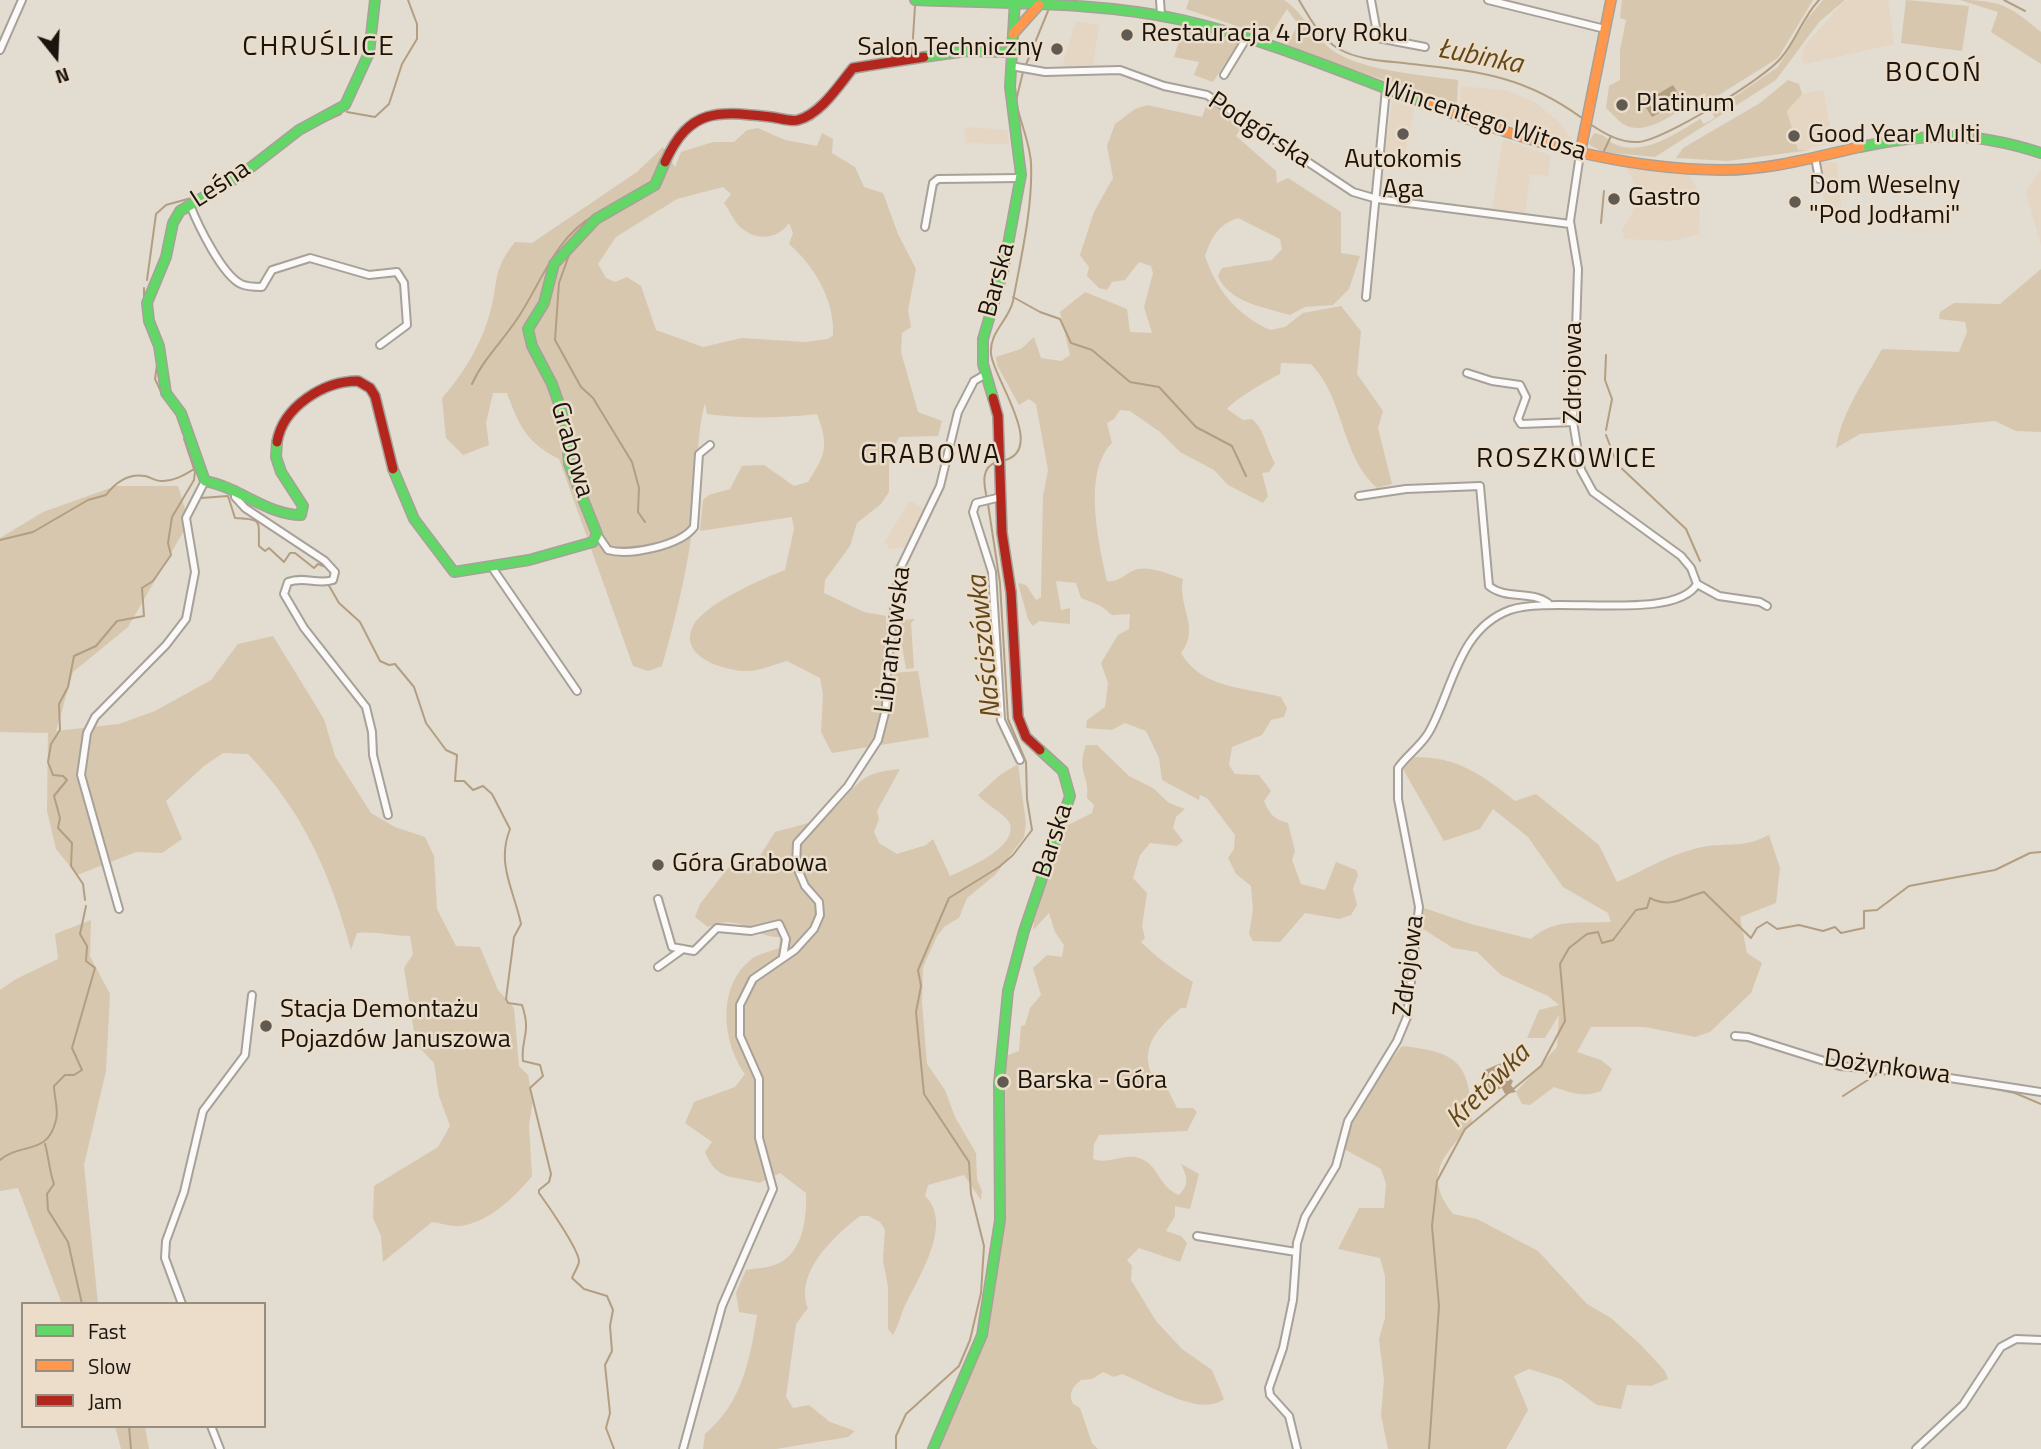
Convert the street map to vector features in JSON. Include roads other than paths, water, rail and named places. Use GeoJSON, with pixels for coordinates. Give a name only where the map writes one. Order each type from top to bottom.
{"type":"FeatureCollection","features":[{"type":"Feature","properties":{"kind":"street"},"geometry":{"type":"LineString","coordinates":[[0,50],[22,0]]}},
{"type":"Feature","properties":{"kind":"street","name":"Leśna"},"geometry":{"type":"LineString","coordinates":[[207,482],[181,413],[166,393],[159,346],[149,321],[147,303],[166,257],[173,223],[180,211],[241,176],[299,130],[345,105],[369,53],[374,0]]}},
{"type":"Feature","properties":{"kind":"street","name":"Wincentego Witosa"},"geometry":{"type":"LineString","coordinates":[[915,0],[1015,1],[1161,15],[1246,39],[1546,146],[1611,161],[1716,170],[1770,166],[1935,133],[1995,137],[2041,153]]}},
{"type":"Feature","properties":{"kind":"street"},"geometry":{"type":"LineString","coordinates":[[1160,0],[1161,15]]}},
{"type":"Feature","properties":{"kind":"street"},"geometry":{"type":"LineString","coordinates":[[1371,0],[1378,38],[1425,47]]}},
{"type":"Feature","properties":{"kind":"street"},"geometry":{"type":"LineString","coordinates":[[1488,0],[1605,29]]}},
{"type":"Feature","properties":{"kind":"street","name":"Zdrojowa"},"geometry":{"type":"LineString","coordinates":[[1297,1449],[1289,1416],[1270,1395],[1269,1388],[1283,1348],[1293,1300],[1296,1252],[1305,1217],[1336,1166],[1348,1121],[1397,1041],[1408,1017],[1419,907],[1398,799],[1398,768],[1428,734],[1465,648],[1478,632],[1510,610],[1548,603],[1633,605],[1664,602],[1684,597],[1697,584],[1681,556],[1593,492],[1581,470],[1573,422],[1578,270],[1570,224],[1582,138],[1611,0]]}},
{"type":"Feature","properties":{"kind":"street","name":"Barska"},"geometry":{"type":"LineString","coordinates":[[933,1449],[976,1352],[984,1326],[1000,1220],[999,1083],[1008,991],[1024,931],[1070,796],[1065,775],[1027,737],[1018,717],[1011,592],[997,498],[1000,471],[998,416],[986,374],[983,339],[1003,271],[1020,178],[1011,101],[1015,1]]}},
{"type":"Feature","properties":{"kind":"street"},"geometry":{"type":"LineString","coordinates":[[1013,34],[1042,5]]}},
{"type":"Feature","properties":{"kind":"street"},"geometry":{"type":"LineString","coordinates":[[1224,75],[1246,39]]}},
{"type":"Feature","properties":{"kind":"street","name":"Grabowa"},"geometry":{"type":"LineString","coordinates":[[207,482],[235,490],[285,514],[301,514],[303,506],[277,464],[276,447],[286,421],[300,401],[318,390],[356,380],[366,383],[374,394],[406,509],[424,538],[454,572],[529,560],[593,542],[597,534],[569,464],[566,424],[552,384],[532,346],[528,329],[544,303],[554,264],[596,219],[655,185],[677,136],[693,122],[708,115],[726,112],[798,120],[820,107],[853,68],[967,51],[1012,52]]}},
{"type":"Feature","properties":{"kind":"street","name":"Podgórska"},"geometry":{"type":"LineString","coordinates":[[1011,66],[1031,70],[1121,70],[1164,86],[1207,95],[1353,192],[1377,199],[1570,224]]}},
{"type":"Feature","properties":{"kind":"street"},"geometry":{"type":"LineString","coordinates":[[1366,297],[1387,89]]}},
{"type":"Feature","properties":{"kind":"street"},"geometry":{"type":"LineString","coordinates":[[1815,157],[1819,179]]}},
{"type":"Feature","properties":{"kind":"street"},"geometry":{"type":"LineString","coordinates":[[925,227],[933,183],[938,179],[1020,178]]}},
{"type":"Feature","properties":{"kind":"street"},"geometry":{"type":"LineString","coordinates":[[190,205],[198,226],[233,279],[244,286],[262,287],[272,270],[310,258],[369,275],[397,272],[404,283],[407,325],[380,345]]}},
{"type":"Feature","properties":{"kind":"street"},"geometry":{"type":"LineString","coordinates":[[1467,373],[1492,381],[1520,385],[1526,397],[1518,419],[1521,424],[1573,422]]}},
{"type":"Feature","properties":{"kind":"street","name":"Librantowska"},"geometry":{"type":"LineString","coordinates":[[683,1449],[722,1306],[755,1227],[771,1198],[771,1179],[759,1138],[759,1079],[740,1036],[740,1005],[753,979],[806,940],[820,915],[819,902],[805,886],[796,865],[797,844],[848,786],[878,740],[886,709],[887,666],[899,571],[940,486],[958,411],[974,382],[986,374]]}},
{"type":"Feature","properties":{"kind":"street"},"geometry":{"type":"LineString","coordinates":[[597,534],[608,550],[621,552],[663,545],[684,537],[694,527],[699,454],[710,446]]}},
{"type":"Feature","properties":{"kind":"street"},"geometry":{"type":"LineString","coordinates":[[120,909],[81,775],[81,760],[87,733],[95,717],[166,645],[186,619],[195,572],[186,518],[207,482]]}},
{"type":"Feature","properties":{"kind":"street","name":"Zdrojowa"},"geometry":{"type":"LineString","coordinates":[[1359,496],[1406,489],[1480,486],[1489,586],[1500,592],[1540,596],[1548,603]]}},
{"type":"Feature","properties":{"kind":"street"},"geometry":{"type":"LineString","coordinates":[[235,490],[234,497],[246,508],[325,561],[335,572],[333,580],[324,583],[302,577],[288,582],[284,594],[304,628],[366,708],[372,732],[373,755],[388,815]]}},
{"type":"Feature","properties":{"kind":"street"},"geometry":{"type":"LineString","coordinates":[[997,498],[980,501],[972,512],[992,572],[1001,720],[1020,760]]}},
{"type":"Feature","properties":{"kind":"street"},"geometry":{"type":"LineString","coordinates":[[491,566],[577,691]]}},
{"type":"Feature","properties":{"kind":"street"},"geometry":{"type":"LineString","coordinates":[[1697,584],[1719,596],[1759,602],[1766,606]]}},
{"type":"Feature","properties":{"kind":"street"},"geometry":{"type":"LineString","coordinates":[[658,899],[672,947],[695,951],[717,928],[751,931],[779,924],[786,939],[783,957]]}},
{"type":"Feature","properties":{"kind":"street"},"geometry":{"type":"LineString","coordinates":[[658,967],[683,949]]}},
{"type":"Feature","properties":{"kind":"street"},"geometry":{"type":"LineString","coordinates":[[181,1302],[165,1258],[166,1241],[184,1192],[193,1140],[203,1111],[246,1055],[252,995]]}},
{"type":"Feature","properties":{"kind":"street","name":"Dożynkowa"},"geometry":{"type":"LineString","coordinates":[[1735,1037],[1748,1037],[1840,1066],[1949,1077],[2041,1092]]}},
{"type":"Feature","properties":{"kind":"street"},"geometry":{"type":"LineString","coordinates":[[1197,1236],[1296,1252]]}},
{"type":"Feature","properties":{"kind":"street"},"geometry":{"type":"LineString","coordinates":[[1916,1449],[1963,1405],[2006,1342],[2024,1338],[2041,1340]]}},
{"type":"Feature","properties":{"kind":"street"},"geometry":{"type":"LineString","coordinates":[[212,1428],[220,1449]]}},
{"type":"Feature","properties":{"kind":"water"},"geometry":{"type":"Polygon","coordinates":[[[1673,85],[1682,100],[1652,117],[1643,103],[1673,85]]]}},
{"type":"Feature","properties":{"kind":"water"},"geometry":{"type":"Polygon","coordinates":[[[1501,1063],[1503,1067],[1507,1066],[1506,1075],[1513,1081],[1511,1085],[1516,1092],[1505,1094],[1502,1088],[1494,1091],[1484,1084],[1485,1070],[1501,1063]]]}},
{"type":"Feature","properties":{"kind":"waterway"},"geometry":{"type":"LineString","coordinates":[[347,112],[375,117],[389,104],[402,64],[417,39],[417,24],[408,0]]}},
{"type":"Feature","properties":{"kind":"waterway","name":"Łubinka"},"geometry":{"type":"LineString","coordinates":[[1299,0],[1321,34],[1347,53],[1375,60],[1502,78],[1541,93],[1582,118]]}},
{"type":"Feature","properties":{"kind":"waterway","name":"Łubinka"},"geometry":{"type":"LineString","coordinates":[[1590,124],[1619,139],[1639,142],[1691,120],[1771,68],[1786,51],[1819,0]]}},
{"type":"Feature","properties":{"kind":"waterway","name":"Łubinka"},"geometry":{"type":"LineString","coordinates":[[2004,0],[2025,11]]}},
{"type":"Feature","properties":{"kind":"waterway"},"geometry":{"type":"LineString","coordinates":[[912,53],[915,6]]}},
{"type":"Feature","properties":{"kind":"waterway","name":"Naściszówka"},"geometry":{"type":"LineString","coordinates":[[1025,67],[1048,11]]}},
{"type":"Feature","properties":{"kind":"waterway"},"geometry":{"type":"LineString","coordinates":[[854,73],[865,71]]}},
{"type":"Feature","properties":{"kind":"waterway","name":"Naściszówka"},"geometry":{"type":"LineString","coordinates":[[1016,101],[1023,72]]}},
{"type":"Feature","properties":{"kind":"waterway","name":"Naściszówka"},"geometry":{"type":"LineString","coordinates":[[1002,461],[1015,455],[1020,444],[1020,430],[1015,413],[991,354],[993,339],[1013,301],[1030,197],[1030,156],[1017,106]]}},
{"type":"Feature","properties":{"kind":"waterway"},"geometry":{"type":"LineString","coordinates":[[323,122],[341,114]]}},
{"type":"Feature","properties":{"kind":"waterway"},"geometry":{"type":"LineString","coordinates":[[801,123],[818,114]]}},
{"type":"Feature","properties":{"kind":"waterway"},"geometry":{"type":"LineString","coordinates":[[770,121],[789,123]]}},
{"type":"Feature","properties":{"kind":"waterway"},"geometry":{"type":"LineString","coordinates":[[1604,151],[1611,136]]}},
{"type":"Feature","properties":{"kind":"waterway"},"geometry":{"type":"LineString","coordinates":[[208,189],[234,174]]}},
{"type":"Feature","properties":{"kind":"waterway"},"geometry":{"type":"LineString","coordinates":[[1601,223],[1604,191]]}},
{"type":"Feature","properties":{"kind":"waterway"},"geometry":{"type":"LineString","coordinates":[[147,280],[156,214],[166,205],[195,197]]}},
{"type":"Feature","properties":{"kind":"waterway"},"geometry":{"type":"LineString","coordinates":[[472,384],[521,313],[561,246],[570,234],[595,215]]}},
{"type":"Feature","properties":{"kind":"waterway"},"geometry":{"type":"LineString","coordinates":[[569,255],[559,283],[555,340],[581,387],[593,398],[632,462],[639,488],[638,512],[645,522]]}},
{"type":"Feature","properties":{"kind":"waterway"},"geometry":{"type":"LineString","coordinates":[[144,288],[144,317]]}},
{"type":"Feature","properties":{"kind":"waterway"},"geometry":{"type":"LineString","coordinates":[[1013,297],[1040,312],[1060,319],[1071,343],[1092,350],[1130,382],[1159,387],[1196,427],[1232,446],[1246,476]]}},
{"type":"Feature","properties":{"kind":"waterway"},"geometry":{"type":"LineString","coordinates":[[1606,355],[1605,380],[1612,399],[1606,430]]}},
{"type":"Feature","properties":{"kind":"waterway"},"geometry":{"type":"LineString","coordinates":[[157,365],[155,379],[163,396]]}},
{"type":"Feature","properties":{"kind":"waterway"},"geometry":{"type":"LineString","coordinates":[[177,414],[183,433]]}},
{"type":"Feature","properties":{"kind":"waterway"},"geometry":{"type":"LineString","coordinates":[[1606,435],[1617,464],[1686,529],[1700,561]]}},
{"type":"Feature","properties":{"kind":"waterway"},"geometry":{"type":"LineString","coordinates":[[85,900],[83,884],[71,866],[72,843],[58,828],[60,818],[54,796],[67,780],[63,776],[53,775],[48,762],[51,744],[60,730],[59,704],[68,687],[74,656],[96,646],[117,621],[144,616],[142,588],[153,581],[171,555],[168,543],[172,517],[194,480],[195,472],[184,439]]}},
{"type":"Feature","properties":{"kind":"waterway","name":"Naściszówka"},"geometry":{"type":"LineString","coordinates":[[987,499],[984,482],[986,472],[997,462]]}},
{"type":"Feature","properties":{"kind":"waterway"},"geometry":{"type":"LineString","coordinates":[[0,540],[33,532],[88,500],[106,495],[118,483],[128,478],[139,475],[165,481],[178,478],[194,469]]}},
{"type":"Feature","properties":{"kind":"waterway"},"geometry":{"type":"LineString","coordinates":[[201,498],[228,496],[235,518],[251,519],[258,523],[259,546],[265,551],[269,548],[284,562],[290,553],[295,553],[314,568],[318,564],[326,567]]}},
{"type":"Feature","properties":{"kind":"waterway","name":"Naściszówka"},"geometry":{"type":"LineString","coordinates":[[896,1449],[896,1436],[906,1414],[959,1366],[970,1340],[981,1293],[984,1246],[971,1194],[969,1162],[924,1094],[916,1012],[921,986],[918,970],[949,898],[999,867],[1013,855],[1032,830],[1027,799],[1026,762],[1008,719],[1000,583],[988,504]]}},
{"type":"Feature","properties":{"kind":"waterway"},"geometry":{"type":"LineString","coordinates":[[328,584],[339,603],[360,622],[380,661],[389,665],[395,664],[414,687],[426,723],[446,750],[457,755],[455,781],[464,781],[473,790],[483,786],[492,794],[510,829],[506,842],[505,865],[521,924],[514,937],[506,999],[508,1003],[522,1005],[526,1023],[523,1061],[540,1065],[543,1076],[530,1088],[551,1174],[549,1182],[539,1193],[578,1256],[579,1262],[572,1278],[584,1289],[607,1296],[613,1310],[610,1326],[612,1351],[605,1365],[610,1413],[606,1428],[614,1449]]}},
{"type":"Feature","properties":{"kind":"waterway","name":"Kretówka"},"geometry":{"type":"LineString","coordinates":[[1429,1449],[1439,1306],[1432,1226],[1437,1181],[1465,1129],[1541,1066],[1565,1021],[1560,964],[1569,948],[1587,934],[1598,932],[1602,943],[1613,940],[1636,910],[1647,908],[1650,898],[1671,902],[1704,892],[1751,938],[1757,928],[1767,922],[1777,929],[1799,925],[1823,931],[1835,927],[1841,933],[1864,928],[1864,911],[1877,910],[1909,886],[1995,870],[2030,853],[2041,852]]}},
{"type":"Feature","properties":{"kind":"waterway"},"geometry":{"type":"LineString","coordinates":[[0,1160],[47,1139],[57,1116],[54,1086],[65,1075],[74,1075],[82,1070],[72,1048],[95,968],[86,961],[87,946],[80,934],[86,906]]}},
{"type":"Feature","properties":{"kind":"waterway"},"geometry":{"type":"LineString","coordinates":[[1843,1096],[1877,1074],[1912,1076]]}},
{"type":"Feature","properties":{"kind":"waterway"},"geometry":{"type":"LineString","coordinates":[[1976,1085],[2015,1093],[2041,1104]]}},
{"type":"Feature","properties":{"kind":"waterway"},"geometry":{"type":"LineString","coordinates":[[45,1144],[54,1184],[47,1194],[48,1210],[68,1242],[82,1302]]}},
{"type":"Feature","properties":{"kind":"waterway"},"geometry":{"type":"LineString","coordinates":[[129,1428],[131,1449]]}},
{"type":"Feature","properties":{"kind":"place","name":"Restauracja 4 Pory Roku"},"geometry":{"type":"Point","coordinates":[1127,35]}},
{"type":"Feature","properties":{"kind":"place","name":"Salon Techniczny"},"geometry":{"type":"Point","coordinates":[1057,49]}},
{"type":"Feature","properties":{"kind":"place","name":"Platinum"},"geometry":{"type":"Point","coordinates":[1622,105]}},
{"type":"Feature","properties":{"kind":"place","name":"Autokomis Aga"},"geometry":{"type":"Point","coordinates":[1403,134]}},
{"type":"Feature","properties":{"kind":"place","name":"Good Year Multi"},"geometry":{"type":"Point","coordinates":[1794,136]}},
{"type":"Feature","properties":{"kind":"place","name":"Gastro"},"geometry":{"type":"Point","coordinates":[1614,199]}},
{"type":"Feature","properties":{"kind":"place","name":"Dom Weselny \"Pod Jodłami\""},"geometry":{"type":"Point","coordinates":[1795,202]}},
{"type":"Feature","properties":{"kind":"place","name":"Góra Grabowa"},"geometry":{"type":"Point","coordinates":[658,865]}},
{"type":"Feature","properties":{"kind":"place","name":"Stacja Demontażu Pojazdów Januszowa"},"geometry":{"type":"Point","coordinates":[266,1026]}},
{"type":"Feature","properties":{"kind":"place","name":"Barska - Góra"},"geometry":{"type":"Point","coordinates":[1003,1082]}},
{"type":"Feature","properties":{"kind":"district","name":"CHRUŚLICE"},"geometry":{"type":"Point","coordinates":[319,48]}},
{"type":"Feature","properties":{"kind":"district","name":"BOCOŃ"},"geometry":{"type":"Point","coordinates":[1934,74]}},
{"type":"Feature","properties":{"kind":"district","name":"GRABOWA"},"geometry":{"type":"Point","coordinates":[931,456]}},
{"type":"Feature","properties":{"kind":"district","name":"ROSZKOWICE"},"geometry":{"type":"Point","coordinates":[1567,460]}}]}
